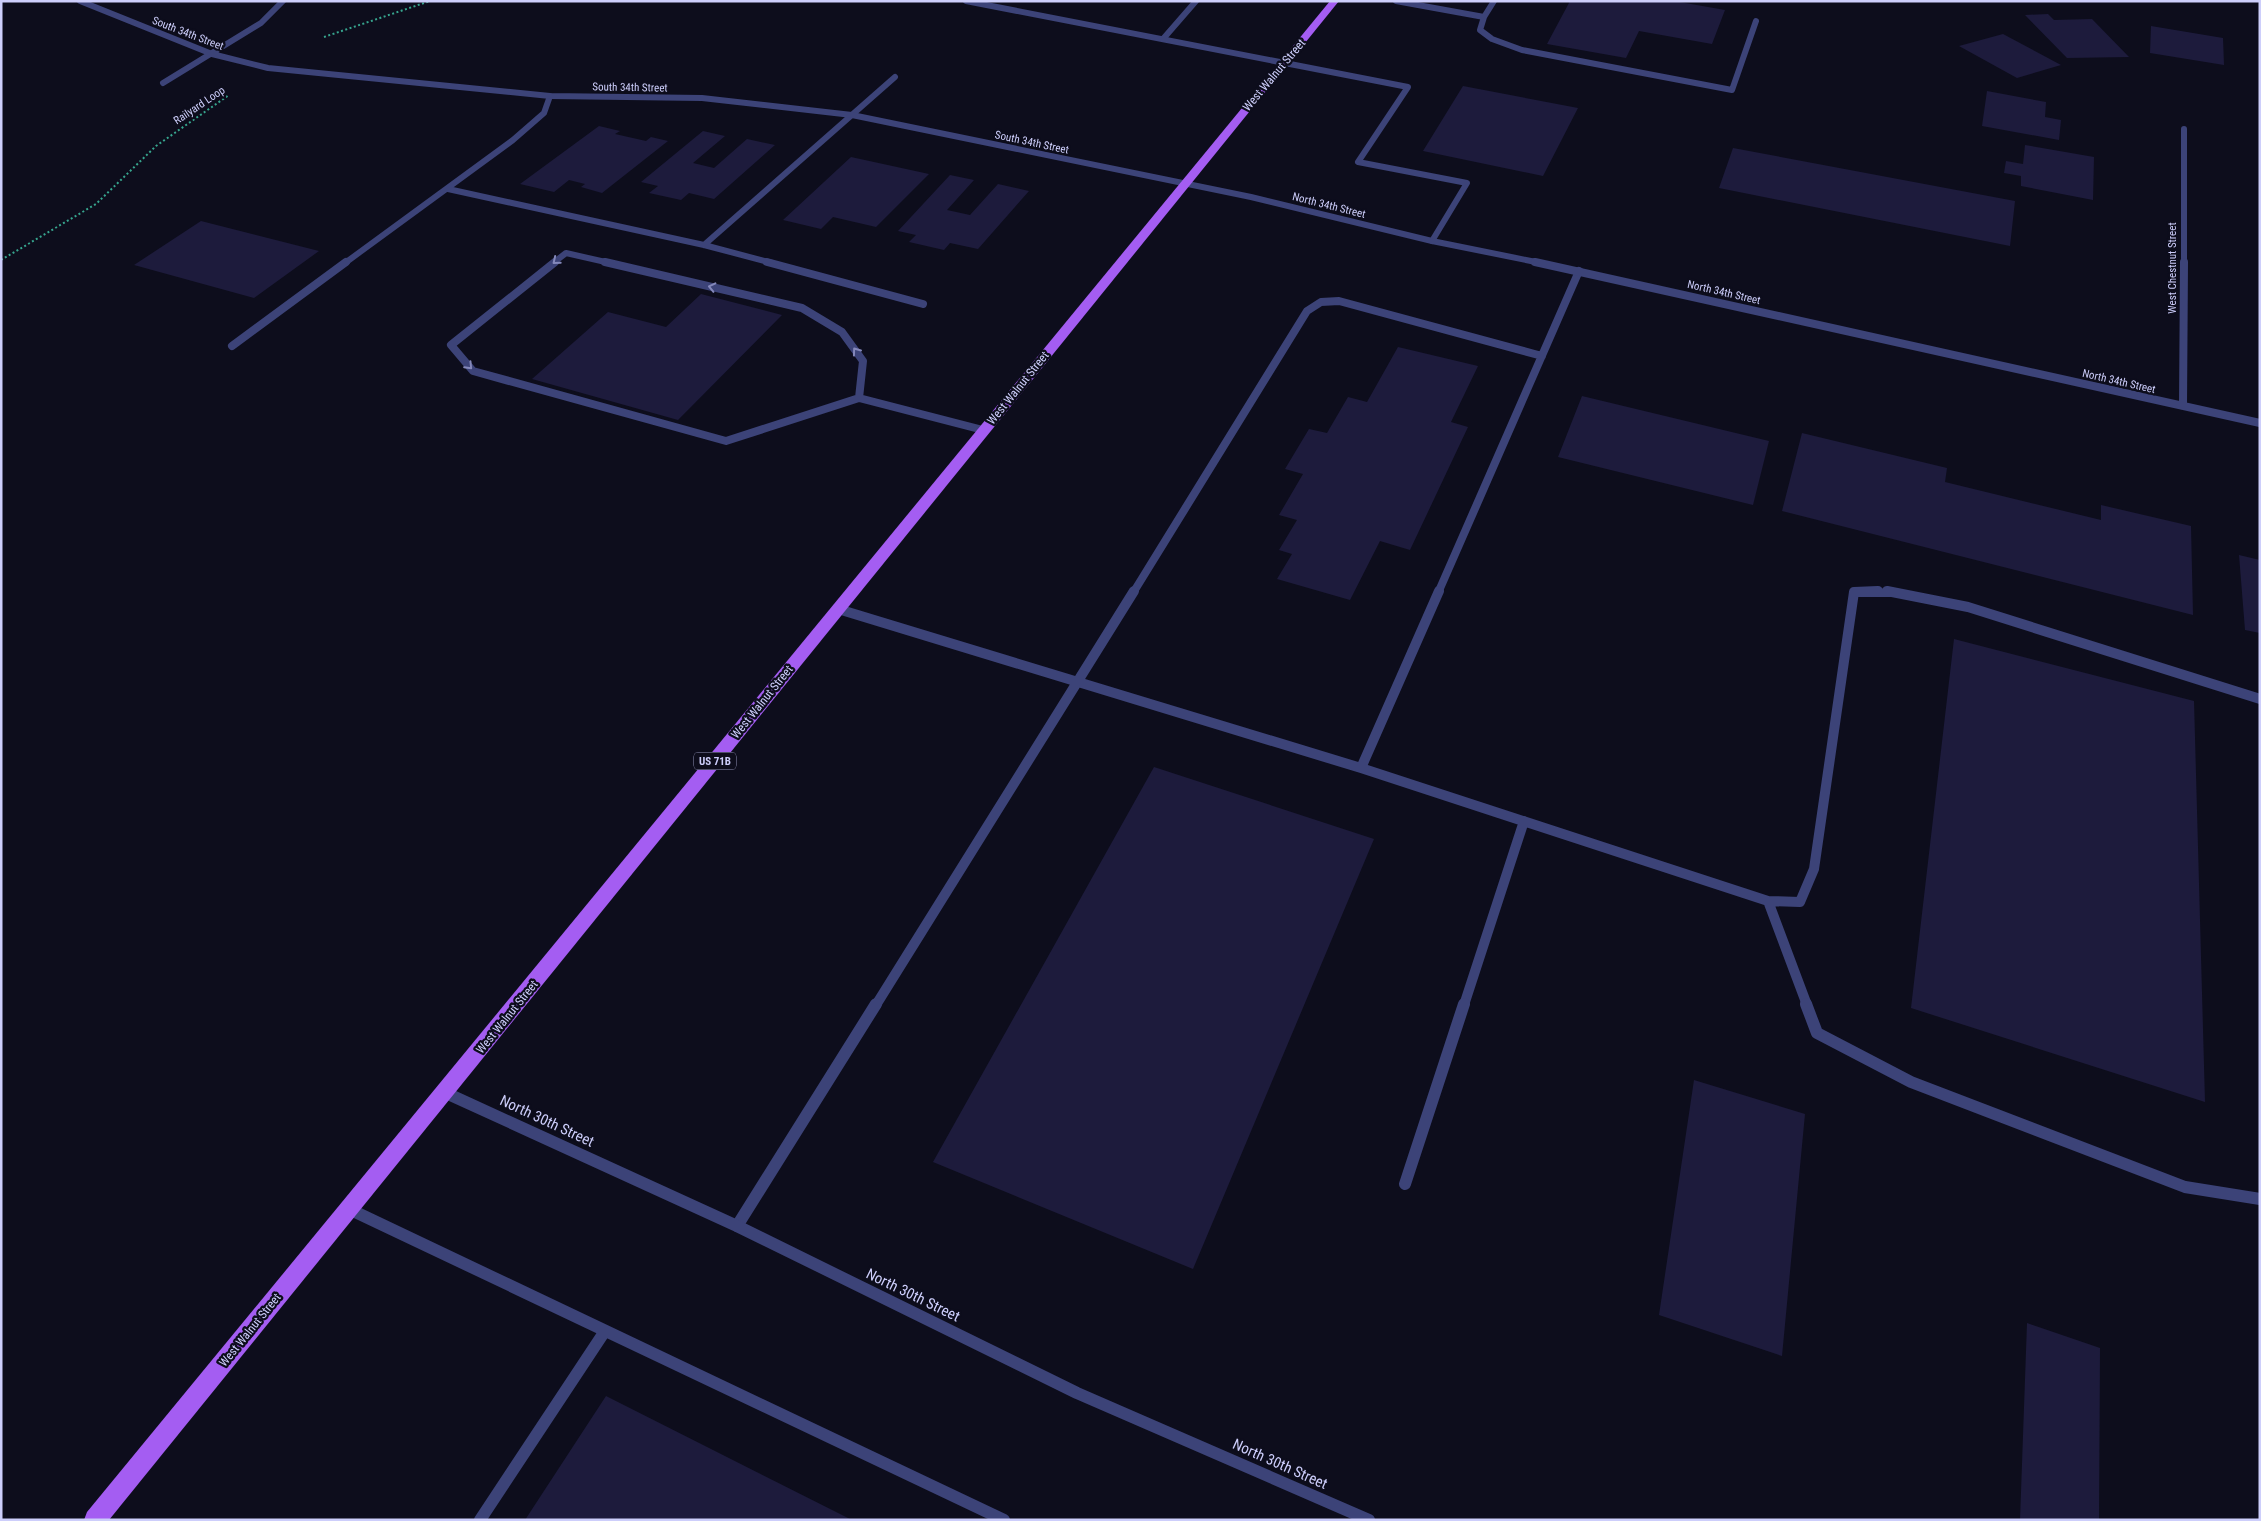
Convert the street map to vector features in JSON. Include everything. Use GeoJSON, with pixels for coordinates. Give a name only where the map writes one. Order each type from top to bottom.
{"type":"FeatureCollection","features":[{"type":"Feature","properties":{"kind":"main road","name":"West Walnut Street"},"geometry":{"type":"LineString","coordinates":[[95,1520],[446,1093],[983,430],[1335,1]]}},
{"type":"Feature","properties":{"kind":"street","name":"South 34th Street"},"geometry":{"type":"LineString","coordinates":[[80,1],[212,54],[268,68],[550,96],[702,98],[852,115],[1184,184]]}},
{"type":"Feature","properties":{"kind":"street"},"geometry":{"type":"LineString","coordinates":[[163,83],[261,23],[283,1]]}},
{"type":"Feature","properties":{"kind":"street"},"geometry":{"type":"LineString","coordinates":[[966,1],[1408,87],[1358,162],[1467,183],[1432,241]]}},
{"type":"Feature","properties":{"kind":"street"},"geometry":{"type":"LineString","coordinates":[[1163,39],[1196,1]]}},
{"type":"Feature","properties":{"kind":"street"},"geometry":{"type":"LineString","coordinates":[[1396,1],[1484,16]]}},
{"type":"Feature","properties":{"kind":"street"},"geometry":{"type":"LineString","coordinates":[[1494,1],[1484,16],[1480,30],[1492,39],[1522,50],[1732,90],[1756,21]]}},
{"type":"Feature","properties":{"kind":"street"},"geometry":{"type":"LineString","coordinates":[[704,245],[895,76]]}},
{"type":"Feature","properties":{"kind":"street"},"geometry":{"type":"LineString","coordinates":[[232,346],[513,140],[544,113],[550,96]]}},
{"type":"Feature","properties":{"kind":"street","name":"West Chestnut Street"},"geometry":{"type":"LineString","coordinates":[[2183,406],[2184,129]]}},
{"type":"Feature","properties":{"kind":"street","name":"North 34th Street"},"geometry":{"type":"LineString","coordinates":[[1184,184],[1251,197],[1432,241],[2260,424]]}},
{"type":"Feature","properties":{"kind":"street"},"geometry":{"type":"LineString","coordinates":[[448,189],[704,245],[923,304]]}},
{"type":"Feature","properties":{"kind":"street"},"geometry":{"type":"LineString","coordinates":[[859,398],[863,361],[842,332],[802,308],[566,254],[451,345],[473,371],[726,441],[859,398],[983,430]]}},
{"type":"Feature","properties":{"kind":"street"},"geometry":{"type":"LineString","coordinates":[[1361,768],[1579,272]]}},
{"type":"Feature","properties":{"kind":"street"},"geometry":{"type":"LineString","coordinates":[[737,1226],[1078,682],[1307,311],[1321,302],[1339,301],[1542,356]]}},
{"type":"Feature","properties":{"kind":"street"},"geometry":{"type":"LineString","coordinates":[[838,609],[1361,768],[1768,901],[1800,902],[1814,869],[1854,592],[1886,591],[1968,607],[2260,699]]}},
{"type":"Feature","properties":{"kind":"street"},"geometry":{"type":"LineString","coordinates":[[1405,1184],[1524,821]]}},
{"type":"Feature","properties":{"kind":"street"},"geometry":{"type":"LineString","coordinates":[[1768,901],[1817,1034],[1911,1082],[2185,1187],[2260,1199]]}},
{"type":"Feature","properties":{"kind":"street","name":"North 30th Street"},"geometry":{"type":"LineString","coordinates":[[446,1093],[737,1226],[1077,1393],[1369,1520]]}},
{"type":"Feature","properties":{"kind":"street"},"geometry":{"type":"LineString","coordinates":[[349,1209],[1004,1520]]}},
{"type":"Feature","properties":{"kind":"street"},"geometry":{"type":"LineString","coordinates":[[480,1520],[605,1331]]}},
{"type":"Feature","properties":{"kind":"path"},"geometry":{"type":"LineString","coordinates":[[324,37],[430,1]]}},
{"type":"Feature","properties":{"kind":"path","name":"Railyard Loop"},"geometry":{"type":"LineString","coordinates":[[1,260],[96,204],[166,138],[268,68]]}},
{"type":"Feature","properties":{"kind":"building"},"geometry":{"type":"Polygon","coordinates":[[[1570,1],[1674,1],[1725,10],[1712,44],[1639,31],[1626,58],[1547,44],[1570,1]]]}},
{"type":"Feature","properties":{"kind":"building"},"geometry":{"type":"Polygon","coordinates":[[[2048,14],[2054,20],[2092,19],[2129,57],[2067,58],[2025,15],[2048,14]]]}},
{"type":"Feature","properties":{"kind":"building"},"geometry":{"type":"Polygon","coordinates":[[[2151,26],[2223,38],[2224,65],[2150,53],[2151,26]]]}},
{"type":"Feature","properties":{"kind":"building"},"geometry":{"type":"Polygon","coordinates":[[[2003,34],[2061,65],[2017,78],[1959,46],[2003,34]]]}},
{"type":"Feature","properties":{"kind":"building"},"geometry":{"type":"Polygon","coordinates":[[[1463,86],[1578,108],[1543,176],[1423,151],[1463,86]]]}},
{"type":"Feature","properties":{"kind":"building"},"geometry":{"type":"Polygon","coordinates":[[[1987,91],[2046,102],[2045,117],[2061,120],[2059,140],[1982,126],[1987,91]]]}},
{"type":"Feature","properties":{"kind":"building"},"geometry":{"type":"Polygon","coordinates":[[[599,126],[620,131],[615,134],[646,141],[651,137],[668,141],[602,193],[581,187],[585,184],[569,180],[554,192],[520,184],[599,126]]]}},
{"type":"Feature","properties":{"kind":"building"},"geometry":{"type":"Polygon","coordinates":[[[703,131],[725,136],[693,163],[714,168],[747,139],[775,145],[714,199],[689,193],[681,200],[649,193],[658,186],[641,182],[703,131]]]}},
{"type":"Feature","properties":{"kind":"building"},"geometry":{"type":"Polygon","coordinates":[[[2025,145],[2094,157],[2093,200],[2021,186],[2021,176],[2004,173],[2006,161],[2023,164],[2025,145]]]}},
{"type":"Feature","properties":{"kind":"building"},"geometry":{"type":"Polygon","coordinates":[[[1733,148],[2015,201],[2010,246],[1719,188],[1733,148]]]}},
{"type":"Feature","properties":{"kind":"building"},"geometry":{"type":"Polygon","coordinates":[[[851,157],[929,174],[876,227],[833,217],[821,229],[783,220],[851,157]]]}},
{"type":"Feature","properties":{"kind":"building"},"geometry":{"type":"Polygon","coordinates":[[[950,175],[974,180],[947,210],[970,215],[998,184],[1029,191],[978,249],[950,243],[944,250],[909,242],[916,235],[898,231],[950,175]]]}},
{"type":"Feature","properties":{"kind":"building"},"geometry":{"type":"Polygon","coordinates":[[[201,221],[319,251],[254,298],[134,265],[201,221]]]}},
{"type":"Feature","properties":{"kind":"building"},"geometry":{"type":"Polygon","coordinates":[[[701,294],[782,315],[678,420],[532,379],[608,312],[666,327],[701,294]]]}},
{"type":"Feature","properties":{"kind":"building"},"geometry":{"type":"Polygon","coordinates":[[[1398,347],[1478,366],[1451,422],[1468,427],[1410,550],[1380,541],[1350,600],[1277,579],[1292,554],[1279,550],[1297,520],[1279,515],[1303,474],[1285,469],[1309,429],[1327,433],[1348,397],[1367,402],[1398,347]]]}},
{"type":"Feature","properties":{"kind":"building"},"geometry":{"type":"Polygon","coordinates":[[[1582,396],[1769,441],[1753,505],[1558,457],[1582,396]]]}},
{"type":"Feature","properties":{"kind":"building"},"geometry":{"type":"Polygon","coordinates":[[[1802,433],[1947,468],[1945,482],[2101,520],[2101,505],[2191,526],[2193,615],[1782,511],[1802,433]]]}},
{"type":"Feature","properties":{"kind":"building"},"geometry":{"type":"Polygon","coordinates":[[[2239,555],[2260,560],[2260,633],[2245,630],[2239,555]]]}},
{"type":"Feature","properties":{"kind":"building"},"geometry":{"type":"Polygon","coordinates":[[[1954,639],[2194,701],[2205,1102],[1911,1008],[1954,639]]]}},
{"type":"Feature","properties":{"kind":"building"},"geometry":{"type":"Polygon","coordinates":[[[1154,767],[1374,839],[1193,1269],[933,1162],[1154,767]]]}},
{"type":"Feature","properties":{"kind":"building"},"geometry":{"type":"Polygon","coordinates":[[[1694,1080],[1805,1114],[1782,1356],[1659,1315],[1694,1080]]]}},
{"type":"Feature","properties":{"kind":"building"},"geometry":{"type":"Polygon","coordinates":[[[2027,1323],[2100,1348],[2099,1520],[2020,1520],[2027,1323]]]}},
{"type":"Feature","properties":{"kind":"building"},"geometry":{"type":"Polygon","coordinates":[[[606,1396],[852,1520],[525,1520],[606,1396]]]}}]}
